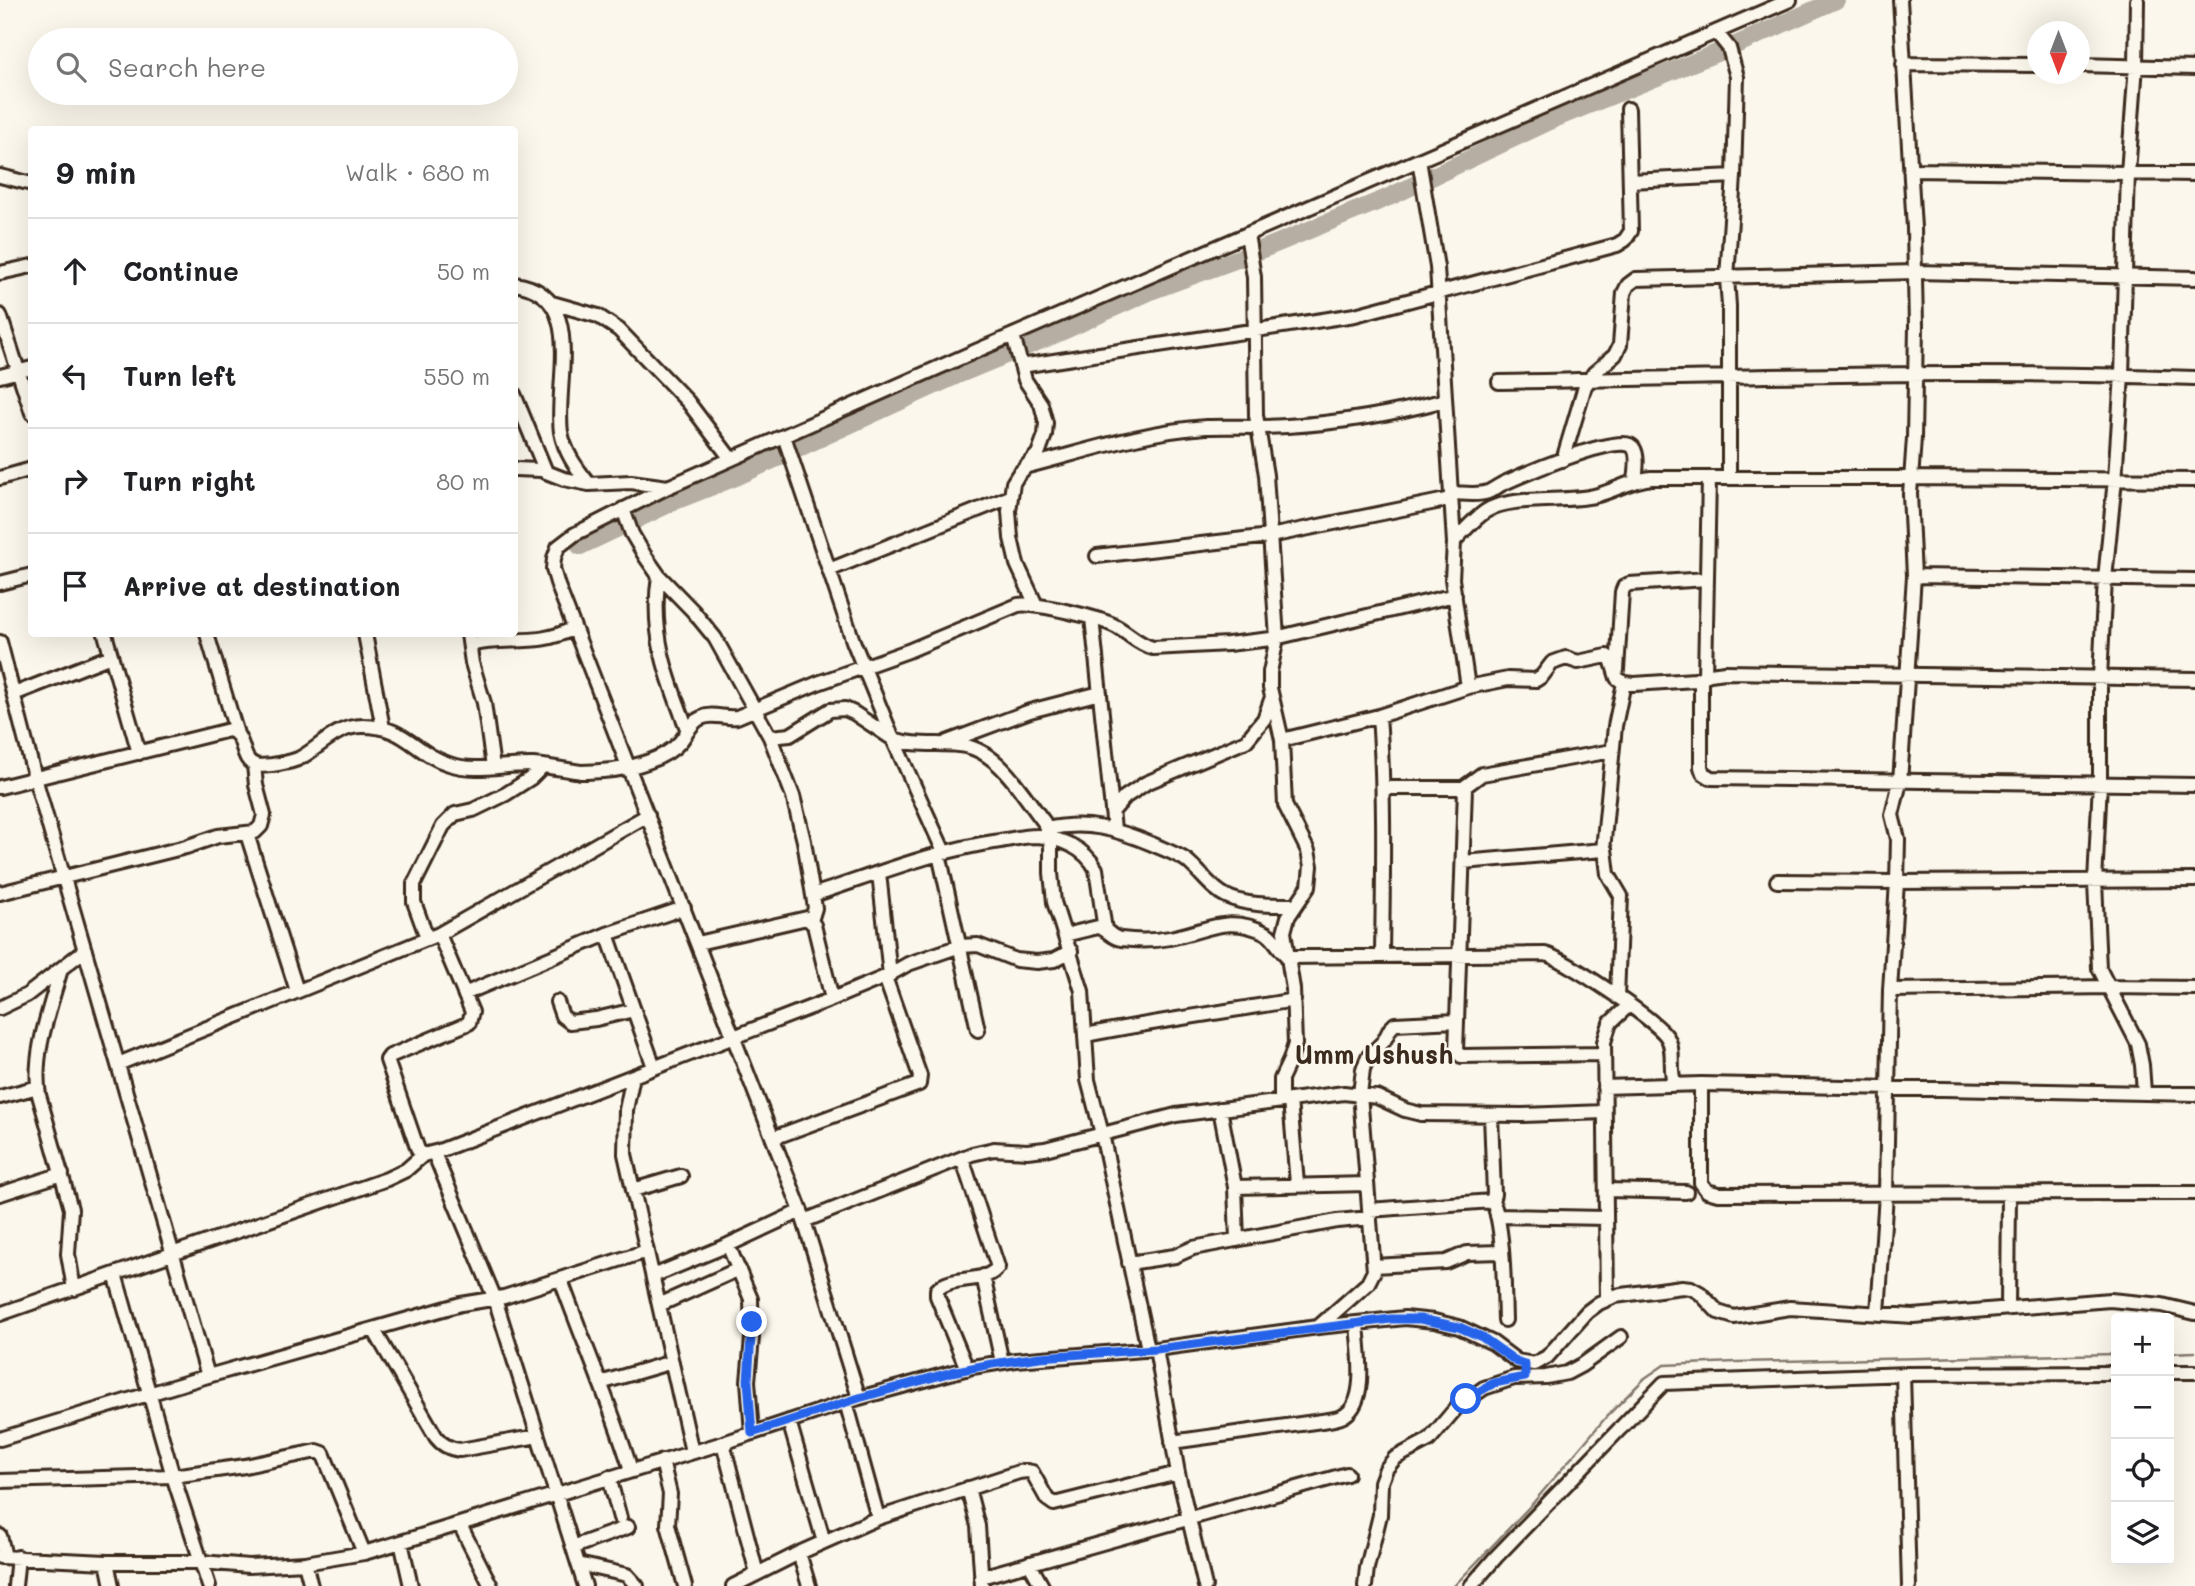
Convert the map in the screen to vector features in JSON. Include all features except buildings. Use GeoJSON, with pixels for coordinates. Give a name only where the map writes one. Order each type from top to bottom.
{"type":"FeatureCollection","features":[{"type":"Feature","properties":{"kind":"street"},"geometry":{"type":"LineString","coordinates":[[859,1398],[803,1216],[553,569],[558,547],[575,534],[667,487],[1790,0]]}},
{"type":"Feature","properties":{"kind":"street"},"geometry":{"type":"LineString","coordinates":[[1878,1313],[1886,1194],[1890,990],[1897,883],[1898,839],[1892,815],[1900,782],[1914,576],[1910,494],[1915,374],[1915,272],[1900,0]]}},
{"type":"Feature","properties":{"kind":"street"},"geometry":{"type":"LineString","coordinates":[[2137,0],[2122,375],[2105,579],[2095,881],[2099,968],[2138,1044],[2144,1092]]}},
{"type":"Feature","properties":{"kind":"street"},"geometry":{"type":"LineString","coordinates":[[1716,32],[1729,48],[1737,77],[1727,278],[1729,478]]}},
{"type":"Feature","properties":{"kind":"street"},"geometry":{"type":"LineString","coordinates":[[1903,64],[2027,65]]}},
{"type":"Feature","properties":{"kind":"street"},"geometry":{"type":"LineString","coordinates":[[2090,65],[2195,68]]}},
{"type":"Feature","properties":{"kind":"street"},"geometry":{"type":"LineString","coordinates":[[1021,366],[1355,315],[1621,243],[1631,231],[1628,110]]}},
{"type":"Feature","properties":{"kind":"street"},"geometry":{"type":"LineString","coordinates":[[1419,160],[1434,246],[1454,541],[1451,572],[1468,687]]}},
{"type":"Feature","properties":{"kind":"street"},"geometry":{"type":"LineString","coordinates":[[1910,170],[2195,174]]}},
{"type":"Feature","properties":{"kind":"street"},"geometry":{"type":"LineString","coordinates":[[0,176],[28,183]]}},
{"type":"Feature","properties":{"kind":"street"},"geometry":{"type":"LineString","coordinates":[[1630,181],[1734,176]]}},
{"type":"Feature","properties":{"kind":"street"},"geometry":{"type":"LineString","coordinates":[[1247,234],[1254,277],[1254,399],[1265,463],[1277,638],[1270,672],[1272,696],[1282,740],[1285,806],[1308,851],[1311,866],[1309,886],[1285,926],[1284,939],[1294,1000],[1295,1044],[1281,1079],[1297,1184]]}},
{"type":"Feature","properties":{"kind":"street"},"geometry":{"type":"LineString","coordinates":[[0,273],[28,267]]}},
{"type":"Feature","properties":{"kind":"street"},"geometry":{"type":"LineString","coordinates":[[1563,460],[1583,392],[1589,380],[1611,359],[1620,345],[1624,293],[1630,282],[1636,279],[1915,272],[2195,278]]}},
{"type":"Feature","properties":{"kind":"street"},"geometry":{"type":"LineString","coordinates":[[518,285],[533,289],[552,303],[598,316],[619,330],[688,402],[731,459]]}},
{"type":"Feature","properties":{"kind":"street"},"geometry":{"type":"LineString","coordinates":[[552,303],[560,321],[563,356],[560,417],[563,440],[570,459],[589,484]]}},
{"type":"Feature","properties":{"kind":"street"},"geometry":{"type":"LineString","coordinates":[[0,315],[25,370],[28,388]]}},
{"type":"Feature","properties":{"kind":"street"},"geometry":{"type":"LineString","coordinates":[[1013,335],[1021,366],[1029,387],[1044,410],[1046,423],[1041,448],[1015,479],[1010,497],[1009,525],[1013,551],[1021,576],[1036,605]]}},
{"type":"Feature","properties":{"kind":"street"},"geometry":{"type":"LineString","coordinates":[[0,376],[25,370]]}},
{"type":"Feature","properties":{"kind":"street"},"geometry":{"type":"LineString","coordinates":[[1499,382],[1729,375],[2122,375],[2195,378]]}},
{"type":"Feature","properties":{"kind":"street"},"geometry":{"type":"LineString","coordinates":[[1028,466],[1155,435],[1205,428],[1340,421],[1445,400]]}},
{"type":"Feature","properties":{"kind":"street"},"geometry":{"type":"LineString","coordinates":[[518,404],[546,472]]}},
{"type":"Feature","properties":{"kind":"street"},"geometry":{"type":"LineString","coordinates":[[784,436],[863,667],[942,853],[978,1030]]}},
{"type":"Feature","properties":{"kind":"street"},"geometry":{"type":"LineString","coordinates":[[1097,556],[1270,536],[1451,496],[1488,492],[1599,446],[1629,445],[1633,448],[1636,455],[1635,481]]}},
{"type":"Feature","properties":{"kind":"street"},"geometry":{"type":"LineString","coordinates":[[518,469],[536,469],[589,484],[631,482],[667,487]]}},
{"type":"Feature","properties":{"kind":"street"},"geometry":{"type":"LineString","coordinates":[[0,478],[28,470]]}},
{"type":"Feature","properties":{"kind":"street"},"geometry":{"type":"LineString","coordinates":[[1454,541],[1486,511],[1495,507],[1515,502],[1586,498],[1651,478],[2195,480]]}},
{"type":"Feature","properties":{"kind":"street"},"geometry":{"type":"LineString","coordinates":[[1709,478],[1702,767],[1703,773],[1708,777],[2195,785]]}},
{"type":"Feature","properties":{"kind":"street"},"geometry":{"type":"LineString","coordinates":[[829,570],[1010,497]]}},
{"type":"Feature","properties":{"kind":"street"},"geometry":{"type":"LineString","coordinates":[[623,509],[638,545],[659,576],[715,638],[770,737],[793,796],[804,841],[816,911],[811,921],[832,999]]}},
{"type":"Feature","properties":{"kind":"street"},"geometry":{"type":"LineString","coordinates":[[0,583],[28,576]]}},
{"type":"Feature","properties":{"kind":"street"},"geometry":{"type":"LineString","coordinates":[[659,576],[656,614],[658,643],[688,731]]}},
{"type":"Feature","properties":{"kind":"street"},"geometry":{"type":"LineString","coordinates":[[1914,576],[2195,580]]}},
{"type":"Feature","properties":{"kind":"street"},"geometry":{"type":"LineString","coordinates":[[1617,997],[1621,896],[1608,874],[1605,849],[1612,751],[1621,680],[1622,592],[1629,584],[1707,579]]}},
{"type":"Feature","properties":{"kind":"street"},"geometry":{"type":"LineString","coordinates":[[208,637],[237,734],[248,760],[254,765],[281,764],[297,759],[334,735],[356,727],[383,728],[406,738],[427,754],[452,765],[470,768],[543,766],[583,772],[630,767],[669,751],[681,741],[696,720],[705,716],[733,718],[1018,605],[1036,605],[1113,624],[1134,640],[1153,648],[1277,638],[1455,595]]}},
{"type":"Feature","properties":{"kind":"street"},"geometry":{"type":"LineString","coordinates":[[1092,618],[1114,829]]}},
{"type":"Feature","properties":{"kind":"street"},"geometry":{"type":"LineString","coordinates":[[493,767],[484,703],[472,663],[469,639],[532,641],[574,628]]}},
{"type":"Feature","properties":{"kind":"street"},"geometry":{"type":"LineString","coordinates":[[106,637],[139,752]]}},
{"type":"Feature","properties":{"kind":"street"},"geometry":{"type":"LineString","coordinates":[[366,637],[383,728]]}},
{"type":"Feature","properties":{"kind":"street"},"geometry":{"type":"LineString","coordinates":[[0,642],[8,688],[208,1376]]}},
{"type":"Feature","properties":{"kind":"street"},"geometry":{"type":"LineString","coordinates":[[8,688],[111,656]]}},
{"type":"Feature","properties":{"kind":"street"},"geometry":{"type":"LineString","coordinates":[[1282,740],[1379,716],[1468,687],[1508,679],[1536,680],[1552,663],[1566,657],[1578,662],[1607,656],[1621,680],[1634,684],[1703,677],[1724,672],[2195,679]]}},
{"type":"Feature","properties":{"kind":"street"},"geometry":{"type":"LineString","coordinates":[[940,744],[1030,711],[1100,693]]}},
{"type":"Feature","properties":{"kind":"street"},"geometry":{"type":"LineString","coordinates":[[1112,812],[1125,797],[1146,783],[1246,741],[1264,719],[1272,696]]}},
{"type":"Feature","properties":{"kind":"street"},"geometry":{"type":"LineString","coordinates":[[770,737],[790,735],[826,712],[840,709],[854,713],[893,739],[905,743],[974,748],[995,760],[1044,822],[1048,834],[1052,887],[1057,912],[1082,991],[1088,1080],[1205,1586]]}},
{"type":"Feature","properties":{"kind":"street"},"geometry":{"type":"LineString","coordinates":[[1379,716],[1383,788],[1382,955]]}},
{"type":"Feature","properties":{"kind":"street"},"geometry":{"type":"LineString","coordinates":[[0,787],[229,730],[237,734]]}},
{"type":"Feature","properties":{"kind":"street"},"geometry":{"type":"LineString","coordinates":[[1604,1055],[1461,1056],[1455,1049],[1465,788],[1482,774],[1612,751]]}},
{"type":"Feature","properties":{"kind":"street"},"geometry":{"type":"LineString","coordinates":[[0,893],[186,847],[218,836],[247,834],[258,830],[264,819],[254,765]]}},
{"type":"Feature","properties":{"kind":"street"},"geometry":{"type":"LineString","coordinates":[[543,766],[531,778],[506,794],[473,810],[455,814],[443,826],[414,884],[414,902],[472,1012],[469,1023],[390,1056],[387,1060],[418,1150],[428,1154],[495,1299],[585,1586]]}},
{"type":"Feature","properties":{"kind":"street"},"geometry":{"type":"LineString","coordinates":[[1383,788],[1465,788]]}},
{"type":"Feature","properties":{"kind":"street"},"geometry":{"type":"LineString","coordinates":[[118,1064],[433,936],[648,815]]}},
{"type":"Feature","properties":{"kind":"street"},"geometry":{"type":"LineString","coordinates":[[813,895],[970,845],[1048,834],[1073,825],[1114,829],[1178,856],[1230,898],[1273,905],[1296,905]]}},
{"type":"Feature","properties":{"kind":"street"},"geometry":{"type":"LineString","coordinates":[[247,834],[297,991]]}},
{"type":"Feature","properties":{"kind":"street"},"geometry":{"type":"LineString","coordinates":[[1048,834],[1077,848],[1093,864],[1105,929]]}},
{"type":"Feature","properties":{"kind":"street"},"geometry":{"type":"LineString","coordinates":[[1463,862],[1598,852],[1605,849]]}},
{"type":"Feature","properties":{"kind":"street"},"geometry":{"type":"LineString","coordinates":[[773,1138],[919,1084],[920,1076],[888,976],[879,873]]}},
{"type":"Feature","properties":{"kind":"street"},"geometry":{"type":"LineString","coordinates":[[1777,881],[1897,883],[2195,880]]}},
{"type":"Feature","properties":{"kind":"street"},"geometry":{"type":"LineString","coordinates":[[464,994],[607,934],[684,908]]}},
{"type":"Feature","properties":{"kind":"street"},"geometry":{"type":"LineString","coordinates":[[698,943],[807,918],[811,921]]}},
{"type":"Feature","properties":{"kind":"street"},"geometry":{"type":"LineString","coordinates":[[1065,935],[1094,927],[1105,929],[1116,939],[1140,940],[1171,938],[1215,925],[1237,924],[1269,935],[1288,957]]}},
{"type":"Feature","properties":{"kind":"street"},"geometry":{"type":"LineString","coordinates":[[607,934],[654,1067]]}},
{"type":"Feature","properties":{"kind":"street"},"geometry":{"type":"LineString","coordinates":[[0,1314],[387,1179],[406,1170],[428,1154],[734,1038],[888,976],[908,964],[960,946],[974,944],[1016,960],[1037,962],[1054,960],[1071,951]]}},
{"type":"Feature","properties":{"kind":"street"},"geometry":{"type":"LineString","coordinates":[[0,1008],[27,995],[85,950]]}},
{"type":"Feature","properties":{"kind":"street"},"geometry":{"type":"LineString","coordinates":[[1288,957],[1535,953],[1551,955],[1617,997],[1667,1037],[1671,1047],[1670,1071],[1675,1085]]}},
{"type":"Feature","properties":{"kind":"street"},"geometry":{"type":"LineString","coordinates":[[61,969],[40,1050],[38,1087],[71,1209],[68,1254],[74,1289]]}},
{"type":"Feature","properties":{"kind":"street"},"geometry":{"type":"LineString","coordinates":[[1890,990],[2195,988]]}},
{"type":"Feature","properties":{"kind":"street"},"geometry":{"type":"LineString","coordinates":[[1086,1035],[1294,1000]]}},
{"type":"Feature","properties":{"kind":"street"},"geometry":{"type":"LineString","coordinates":[[557,1002],[562,1016],[570,1022],[634,1010]]}},
{"type":"Feature","properties":{"kind":"street"},"geometry":{"type":"LineString","coordinates":[[1607,1299],[1605,1037],[1610,1023],[1628,1006]]}},
{"type":"Feature","properties":{"kind":"street"},"geometry":{"type":"LineString","coordinates":[[1318,1327],[1368,1283],[1373,1275],[1360,1094],[1365,1063],[1384,1041],[1392,1026],[1403,1022],[1457,1021]]}},
{"type":"Feature","properties":{"kind":"street"},"geometry":{"type":"LineString","coordinates":[[632,1076],[626,1110],[625,1154],[692,1452]]}},
{"type":"Feature","properties":{"kind":"street"},"geometry":{"type":"LineString","coordinates":[[1604,1087],[1701,1084],[2195,1094]]}},
{"type":"Feature","properties":{"kind":"street"},"geometry":{"type":"LineString","coordinates":[[1701,1084],[1702,1183],[1707,1191],[1718,1194],[2195,1193]]}},
{"type":"Feature","properties":{"kind":"street"},"geometry":{"type":"LineString","coordinates":[[0,1097],[38,1087]]}},
{"type":"Feature","properties":{"kind":"street"},"geometry":{"type":"LineString","coordinates":[[653,1276],[962,1157],[994,1149],[1045,1149],[1176,1115],[1344,1093],[1377,1097],[1405,1111],[1421,1114],[1604,1112]]}},
{"type":"Feature","properties":{"kind":"street"},"geometry":{"type":"LineString","coordinates":[[1220,1109],[1236,1187],[1237,1240]]}},
{"type":"Feature","properties":{"kind":"street"},"geometry":{"type":"LineString","coordinates":[[1491,1115],[1492,1201],[1497,1216],[1501,1252],[1505,1320]]}},
{"type":"Feature","properties":{"kind":"street"},"geometry":{"type":"LineString","coordinates":[[962,1157],[998,1267],[995,1272],[983,1276],[941,1285],[937,1293],[967,1369]]}},
{"type":"Feature","properties":{"kind":"street"},"geometry":{"type":"LineString","coordinates":[[0,1194],[62,1174]]}},
{"type":"Feature","properties":{"kind":"street"},"geometry":{"type":"LineString","coordinates":[[633,1190],[681,1176]]}},
{"type":"Feature","properties":{"kind":"street"},"geometry":{"type":"LineString","coordinates":[[1236,1187],[1367,1184]]}},
{"type":"Feature","properties":{"kind":"street"},"geometry":{"type":"LineString","coordinates":[[1606,1190],[1686,1192]]}},
{"type":"Feature","properties":{"kind":"street"},"geometry":{"type":"LineString","coordinates":[[2008,1308],[2009,1194]]}},
{"type":"Feature","properties":{"kind":"street"},"geometry":{"type":"LineString","coordinates":[[1129,1263],[1370,1214],[1492,1201]]}},
{"type":"Feature","properties":{"kind":"street"},"geometry":{"type":"LineString","coordinates":[[1497,1216],[1606,1217]]}},
{"type":"Feature","properties":{"kind":"street"},"geometry":{"type":"LineString","coordinates":[[728,1245],[751,1299],[748,1381],[752,1433]]}},
{"type":"Feature","properties":{"kind":"street"},"geometry":{"type":"LineString","coordinates":[[0,1439],[208,1376],[469,1302],[495,1299],[561,1280],[647,1251]]}},
{"type":"Feature","properties":{"kind":"street"},"geometry":{"type":"LineString","coordinates":[[1374,1266],[1446,1262],[1467,1253],[1501,1252]]}},
{"type":"Feature","properties":{"kind":"street"},"geometry":{"type":"LineString","coordinates":[[659,1305],[739,1269]]}},
{"type":"Feature","properties":{"kind":"street"},"geometry":{"type":"LineString","coordinates":[[115,1275],[173,1475],[209,1586]]}},
{"type":"Feature","properties":{"kind":"street"},"geometry":{"type":"LineString","coordinates":[[983,1276],[1002,1362]]}},
{"type":"Feature","properties":{"kind":"street"},"geometry":{"type":"LineString","coordinates":[[561,1280],[615,1420],[631,1470]]}},
{"type":"Feature","properties":{"kind":"street"},"geometry":{"type":"LineString","coordinates":[[1365,1586],[1370,1552],[1378,1528],[1381,1482],[1390,1463],[1400,1454],[1429,1440],[1450,1414],[1475,1393],[1543,1360],[1587,1312],[1607,1299],[1682,1287],[1700,1293],[1714,1309],[1728,1316],[1790,1308],[1913,1315],[2110,1300],[2154,1304],[2195,1313]]}},
{"type":"Feature","properties":{"kind":"street"},"geometry":{"type":"LineString","coordinates":[[8,1557],[107,1562],[202,1562],[249,1566],[305,1563],[364,1553],[723,1443],[859,1398],[1002,1362],[1152,1349],[1405,1318],[1447,1323],[1482,1337],[1525,1370],[1546,1377],[1567,1373],[1582,1366],[1621,1337]]}},
{"type":"Feature","properties":{"kind":"street"},"geometry":{"type":"LineString","coordinates":[[1172,1442],[1345,1416],[1354,1406],[1360,1391],[1357,1323]]}},
{"type":"Feature","properties":{"kind":"street"},"geometry":{"type":"LineString","coordinates":[[373,1330],[442,1444],[460,1450],[538,1436]]}},
{"type":"Feature","properties":{"kind":"street"},"geometry":{"type":"LineString","coordinates":[[600,1383],[672,1362]]}},
{"type":"Feature","properties":{"kind":"street"},"geometry":{"type":"LineString","coordinates":[[2174,1372],[2195,1372]]}},
{"type":"Feature","properties":{"kind":"street"},"geometry":{"type":"LineString","coordinates":[[1476,1583],[1664,1383],[1903,1374],[2111,1373]]}},
{"type":"Feature","properties":{"kind":"street"},"geometry":{"type":"LineString","coordinates":[[1903,1374],[1909,1586]]}},
{"type":"Feature","properties":{"kind":"street"},"geometry":{"type":"LineString","coordinates":[[846,1402],[878,1518]]}},
{"type":"Feature","properties":{"kind":"street"},"geometry":{"type":"LineString","coordinates":[[789,1421],[824,1542]]}},
{"type":"Feature","properties":{"kind":"street"},"geometry":{"type":"LineString","coordinates":[[723,1443],[757,1574]]}},
{"type":"Feature","properties":{"kind":"street"},"geometry":{"type":"LineString","coordinates":[[0,1481],[173,1475],[245,1466],[313,1451],[320,1452],[323,1453],[364,1553]]}},
{"type":"Feature","properties":{"kind":"street"},"geometry":{"type":"LineString","coordinates":[[662,1461],[670,1494],[668,1525],[685,1586]]}},
{"type":"Feature","properties":{"kind":"street"},"geometry":{"type":"LineString","coordinates":[[733,1586],[878,1518],[1030,1471],[1049,1501],[1057,1504],[1178,1473]]}},
{"type":"Feature","properties":{"kind":"street"},"geometry":{"type":"LineString","coordinates":[[968,1488],[978,1526],[981,1581],[1029,1563],[1347,1474]]}},
{"type":"Feature","properties":{"kind":"street"},"geometry":{"type":"LineString","coordinates":[[573,1547],[624,1522],[609,1477]]}},
{"type":"Feature","properties":{"kind":"street"},"geometry":{"type":"LineString","coordinates":[[460,1525],[491,1586]]}},
{"type":"Feature","properties":{"kind":"street"},"geometry":{"type":"LineString","coordinates":[[0,1536],[15,1586]]}},
{"type":"Feature","properties":{"kind":"street"},"geometry":{"type":"LineString","coordinates":[[401,1542],[411,1586]]}},
{"type":"Feature","properties":{"kind":"street"},"geometry":{"type":"LineString","coordinates":[[799,1553],[809,1586]]}},
{"type":"Feature","properties":{"kind":"street"},"geometry":{"type":"LineString","coordinates":[[107,1562],[112,1586]]}},
{"type":"Feature","properties":{"kind":"street"},"geometry":{"type":"LineString","coordinates":[[305,1563],[311,1586]]}},
{"type":"Feature","properties":{"kind":"street"},"geometry":{"type":"LineString","coordinates":[[1029,1563],[1042,1586]]}},
{"type":"Feature","properties":{"kind":"street"},"geometry":{"type":"LineString","coordinates":[[578,1564],[627,1575],[637,1586]]}},
{"type":"Feature","properties":{"kind":"waterway"},"geometry":{"type":"LineString","coordinates":[[580,546],[955,376],[1153,290],[1251,254],[1389,197],[1554,119],[1729,48],[1836,0]]}},
{"type":"Feature","properties":{"kind":"waterway"},"geometry":{"type":"LineString","coordinates":[[2174,1353],[2195,1352]]}},
{"type":"Feature","properties":{"kind":"waterway"},"geometry":{"type":"LineString","coordinates":[[1454,1586],[1533,1503],[1607,1416],[1645,1378],[1664,1365],[2111,1354]]}},
{"type":"Feature","properties":{"kind":"district","name":"Umm Ushush"},"geometry":{"type":"Point","coordinates":[1374,1055]}},
{"type":"Feature","properties":{"kind":"route"},"geometry":{"type":"LineString","coordinates":[[752,1322],[748,1381],[752,1433],[859,1398],[952,1372],[992,1364],[1040,1357],[1156,1349],[1405,1318],[1447,1323],[1471,1331],[1493,1343],[1517,1362],[1525,1364],[1525,1377],[1494,1383],[1466,1399]]}}]}
